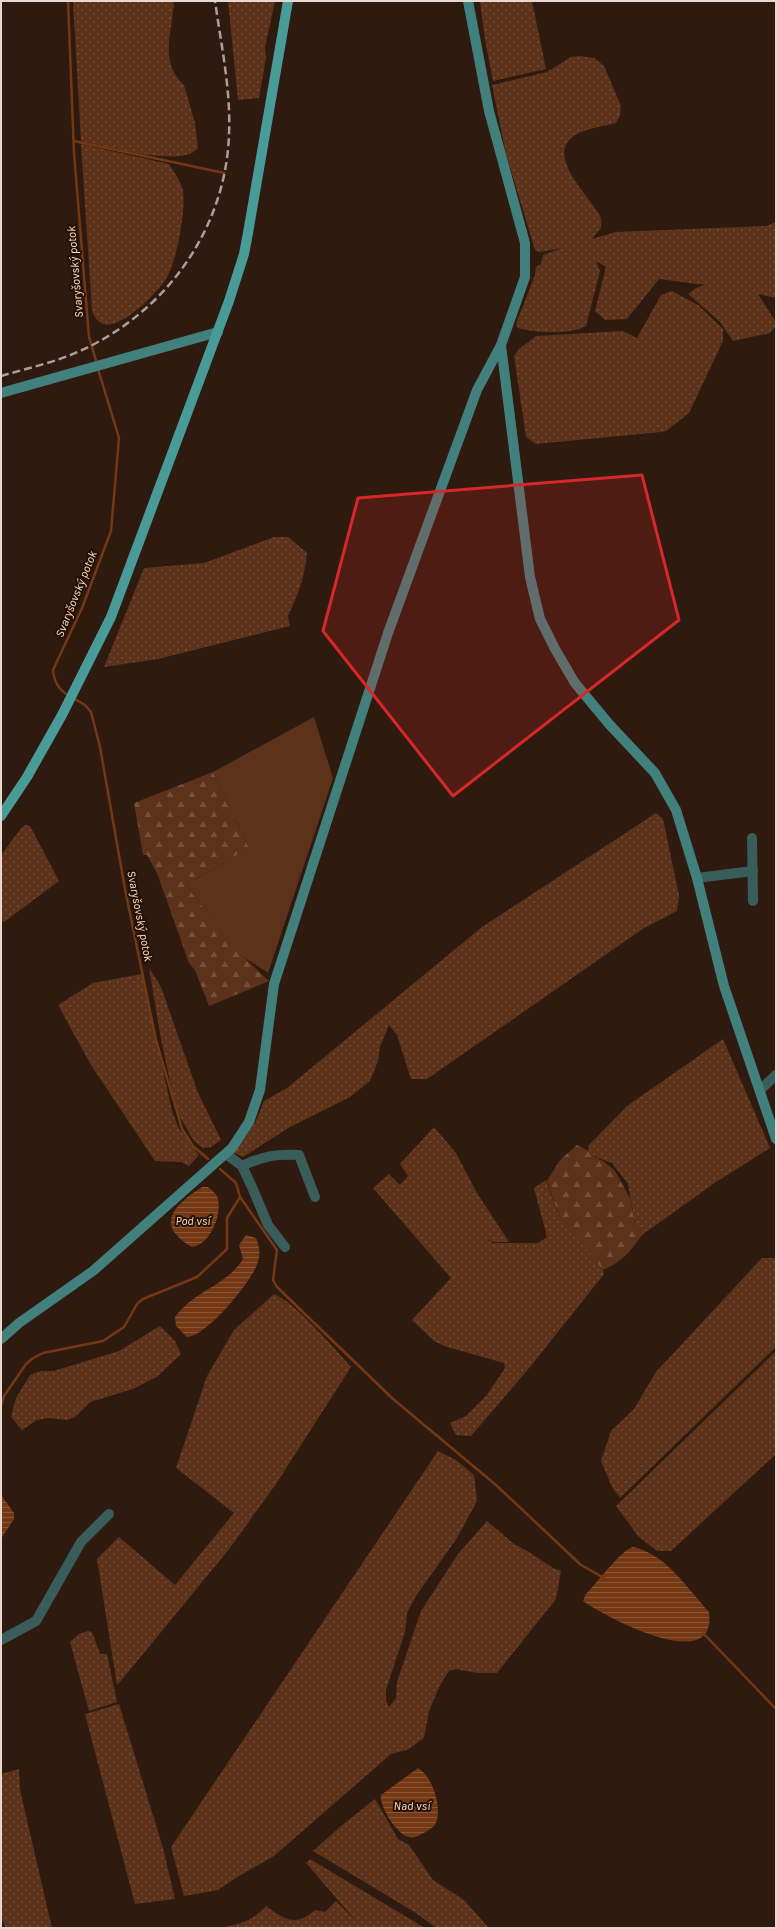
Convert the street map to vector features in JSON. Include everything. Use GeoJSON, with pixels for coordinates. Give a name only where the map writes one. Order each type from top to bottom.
{"type":"FeatureCollection","features":[{"type":"Feature","properties":{"kind":"main road"},"geometry":{"type":"LineString","coordinates":[[1,816],[27,777],[68,703],[111,617],[229,301],[247,240],[288,1]]}},
{"type":"Feature","properties":{"kind":"street"},"geometry":{"type":"LineString","coordinates":[[1,1339],[19,1323],[93,1271],[226,1154],[232,1148],[249,1122],[260,1090],[274,984],[388,632],[477,390],[501,345],[525,278],[526,243],[489,111],[468,1]]}},
{"type":"Feature","properties":{"kind":"street"},"geometry":{"type":"LineString","coordinates":[[1,393],[218,332]]}},
{"type":"Feature","properties":{"kind":"street"},"geometry":{"type":"LineString","coordinates":[[501,345],[530,577],[540,619],[574,683],[609,724],[655,773],[676,810],[697,878],[724,986],[776,1139]]}},
{"type":"Feature","properties":{"kind":"street"},"geometry":{"type":"LineString","coordinates":[[752,838],[753,901]]}},
{"type":"Feature","properties":{"kind":"street"},"geometry":{"type":"LineString","coordinates":[[697,878],[753,871]]}},
{"type":"Feature","properties":{"kind":"street"},"geometry":{"type":"LineString","coordinates":[[760,1090],[776,1075]]}},
{"type":"Feature","properties":{"kind":"street"},"geometry":{"type":"LineString","coordinates":[[226,1154],[242,1166],[268,1225],[284,1247]]}},
{"type":"Feature","properties":{"kind":"street"},"geometry":{"type":"LineString","coordinates":[[242,1166],[262,1157],[279,1154],[300,1155],[315,1197]]}},
{"type":"Feature","properties":{"kind":"street"},"geometry":{"type":"LineString","coordinates":[[1,1640],[36,1621],[81,1542],[109,1514]]}},
{"type":"Feature","properties":{"kind":"highlighted area"},"geometry":{"type":"Polygon","coordinates":[[[642,475],[679,620],[453,796],[323,631],[358,498],[642,475]]]}},
{"type":"Feature","properties":{"kind":"green space"},"geometry":{"type":"Polygon","coordinates":[[[73,1],[174,1],[169,56],[171,66],[176,76],[184,85],[195,123],[198,148],[190,154],[160,156],[124,151],[81,141],[73,1]]]}},
{"type":"Feature","properties":{"kind":"green space"},"geometry":{"type":"Polygon","coordinates":[[[228,1],[275,1],[265,47],[266,58],[259,98],[238,100],[228,1]]]}},
{"type":"Feature","properties":{"kind":"green space"},"geometry":{"type":"Polygon","coordinates":[[[480,1],[532,1],[546,69],[493,81],[485,40],[480,1]]]}},
{"type":"Feature","properties":{"kind":"green space"},"geometry":{"type":"Polygon","coordinates":[[[580,56],[594,58],[604,66],[621,106],[620,116],[616,123],[577,134],[567,142],[564,152],[566,163],[571,174],[601,217],[601,228],[592,239],[616,232],[766,226],[776,222],[776,298],[758,294],[776,322],[776,326],[770,333],[733,341],[720,322],[688,294],[696,288],[705,285],[659,279],[627,319],[605,320],[595,311],[606,267],[596,261],[600,271],[586,326],[571,331],[562,332],[534,331],[518,328],[516,324],[535,275],[536,267],[541,264],[543,255],[562,248],[540,252],[535,250],[506,154],[492,85],[547,72],[571,57],[580,56]]]}},
{"type":"Feature","properties":{"kind":"green space"},"geometry":{"type":"Polygon","coordinates":[[[81,144],[169,164],[179,180],[183,191],[184,199],[180,235],[171,269],[167,277],[156,292],[139,308],[129,316],[111,324],[103,324],[99,322],[92,310],[81,144]]]}},
{"type":"Feature","properties":{"kind":"green space"},"geometry":{"type":"Polygon","coordinates":[[[672,291],[698,305],[723,329],[723,341],[689,413],[666,431],[661,432],[536,444],[526,437],[514,356],[519,349],[536,336],[623,331],[637,338],[661,295],[672,291]]]}},
{"type":"Feature","properties":{"kind":"green space"},"geometry":{"type":"Polygon","coordinates":[[[274,537],[288,537],[307,553],[305,570],[295,601],[288,616],[290,626],[158,659],[104,667],[144,568],[204,563],[274,537]]]}},
{"type":"Feature","properties":{"kind":"green space"},"geometry":{"type":"Polygon","coordinates":[[[314,717],[333,778],[268,973],[239,954],[186,885],[249,848],[213,772],[314,717]]]}},
{"type":"Feature","properties":{"kind":"green space"},"geometry":{"type":"Polygon","coordinates":[[[213,772],[249,848],[186,885],[238,952],[269,981],[209,1006],[195,970],[189,963],[157,873],[147,855],[143,855],[134,803],[213,772]]]}},
{"type":"Feature","properties":{"kind":"green space"},"geometry":{"type":"Polygon","coordinates":[[[656,813],[663,819],[679,895],[677,911],[644,928],[427,1079],[411,1079],[397,1035],[389,1025],[380,1047],[378,1061],[370,1081],[350,1097],[290,1127],[243,1157],[234,1153],[255,1123],[264,1101],[287,1088],[482,927],[656,813]]]}},
{"type":"Feature","properties":{"kind":"green space"},"geometry":{"type":"Polygon","coordinates":[[[26,825],[30,826],[59,881],[4,922],[1,920],[1,855],[22,827],[26,825]]]}},
{"type":"Feature","properties":{"kind":"green space"},"geometry":{"type":"Polygon","coordinates":[[[149,968],[161,987],[198,1093],[221,1140],[211,1147],[203,1148],[194,1141],[176,1110],[161,1039],[149,968]]]}},
{"type":"Feature","properties":{"kind":"green space"},"geometry":{"type":"Polygon","coordinates":[[[142,974],[172,1111],[178,1127],[199,1155],[189,1166],[181,1162],[155,1161],[91,1065],[58,1005],[93,983],[142,974]]]}},
{"type":"Feature","properties":{"kind":"green space"},"geometry":{"type":"Polygon","coordinates":[[[723,1039],[770,1148],[716,1182],[642,1235],[635,1224],[628,1184],[612,1163],[590,1155],[588,1146],[627,1106],[723,1039]]]}},
{"type":"Feature","properties":{"kind":"green space"},"geometry":{"type":"Polygon","coordinates":[[[434,1127],[456,1153],[477,1193],[509,1242],[492,1242],[488,1240],[492,1243],[538,1243],[547,1237],[534,1188],[546,1180],[559,1216],[603,1270],[604,1274],[530,1367],[471,1436],[456,1435],[450,1423],[466,1416],[487,1395],[505,1368],[504,1363],[444,1346],[434,1341],[412,1320],[451,1278],[373,1188],[389,1174],[400,1185],[408,1176],[400,1164],[434,1127]]]}},
{"type":"Feature","properties":{"kind":"green space"},"geometry":{"type":"Polygon","coordinates":[[[577,1145],[589,1151],[590,1155],[603,1161],[615,1171],[630,1198],[635,1224],[642,1235],[626,1256],[603,1270],[560,1218],[547,1181],[560,1160],[577,1145]]]}},
{"type":"Feature","properties":{"kind":"green space"},"geometry":{"type":"Polygon","coordinates":[[[762,1258],[774,1258],[776,1260],[776,1347],[620,1498],[612,1487],[601,1461],[611,1431],[634,1409],[656,1372],[762,1258]]]}},
{"type":"Feature","properties":{"kind":"green space"},"geometry":{"type":"Polygon","coordinates":[[[274,1294],[283,1299],[303,1316],[351,1367],[276,1484],[230,1548],[117,1685],[97,1559],[119,1537],[175,1585],[234,1513],[176,1468],[207,1376],[234,1330],[274,1294]]]}},
{"type":"Feature","properties":{"kind":"green space"},"geometry":{"type":"Polygon","coordinates":[[[160,1326],[175,1341],[181,1354],[158,1376],[133,1389],[90,1402],[75,1417],[67,1420],[49,1418],[37,1420],[22,1430],[11,1417],[16,1398],[30,1375],[41,1371],[54,1371],[119,1351],[160,1326]]]}},
{"type":"Feature","properties":{"kind":"green space"},"geometry":{"type":"Polygon","coordinates":[[[776,1351],[776,1454],[671,1551],[657,1551],[638,1536],[616,1506],[776,1351]]]}},
{"type":"Feature","properties":{"kind":"green space"},"geometry":{"type":"Polygon","coordinates":[[[438,1451],[456,1460],[474,1475],[477,1501],[457,1538],[416,1596],[407,1613],[405,1632],[386,1690],[386,1700],[389,1707],[396,1698],[397,1682],[421,1611],[458,1554],[487,1521],[514,1544],[553,1568],[561,1571],[556,1599],[497,1673],[477,1673],[456,1669],[449,1671],[440,1685],[429,1711],[424,1738],[409,1749],[391,1754],[274,1856],[218,1890],[184,1896],[171,1847],[438,1451]]]}},
{"type":"Feature","properties":{"kind":"green space"},"geometry":{"type":"Polygon","coordinates":[[[88,1631],[92,1632],[100,1654],[107,1654],[117,1702],[89,1711],[70,1642],[79,1634],[88,1631]]]}},
{"type":"Feature","properties":{"kind":"green space"},"geometry":{"type":"Polygon","coordinates":[[[119,1704],[163,1848],[175,1899],[135,1904],[85,1714],[119,1704]]]}},
{"type":"Feature","properties":{"kind":"green space"},"geometry":{"type":"Polygon","coordinates":[[[19,1769],[20,1790],[52,1928],[6,1928],[1,1918],[1,1774],[19,1769]]]}},
{"type":"Feature","properties":{"kind":"green space"},"geometry":{"type":"Polygon","coordinates":[[[375,1799],[398,1839],[409,1845],[433,1880],[464,1900],[489,1928],[436,1928],[416,1913],[313,1851],[375,1799]]]}},
{"type":"Feature","properties":{"kind":"green space"},"geometry":{"type":"Polygon","coordinates":[[[310,1859],[425,1928],[218,1928],[245,1922],[262,1911],[266,1906],[285,1918],[296,1920],[302,1919],[315,1910],[325,1912],[336,1901],[356,1921],[306,1863],[310,1859]]]}},
{"type":"Feature","properties":{"kind":"water","name":"Pod vsí"},"geometry":{"type":"Polygon","coordinates":[[[202,1187],[208,1187],[217,1195],[219,1206],[218,1213],[209,1235],[204,1241],[192,1247],[180,1239],[174,1231],[171,1223],[172,1216],[183,1201],[202,1187]]]}},
{"type":"Feature","properties":{"kind":"water"},"geometry":{"type":"Polygon","coordinates":[[[246,1235],[256,1238],[259,1249],[259,1259],[252,1275],[236,1297],[216,1319],[205,1328],[187,1337],[176,1326],[175,1317],[192,1300],[228,1276],[236,1268],[243,1259],[239,1245],[246,1235]]]}},
{"type":"Feature","properties":{"kind":"water"},"geometry":{"type":"Polygon","coordinates":[[[1,1495],[14,1513],[14,1519],[1,1539],[1,1495]]]}},
{"type":"Feature","properties":{"kind":"water"},"geometry":{"type":"Polygon","coordinates":[[[633,1547],[645,1551],[666,1564],[709,1612],[707,1631],[696,1640],[679,1641],[658,1637],[613,1619],[583,1601],[586,1594],[615,1561],[628,1549],[633,1547]]]}},
{"type":"Feature","properties":{"kind":"water","name":"Nad vsí"},"geometry":{"type":"Polygon","coordinates":[[[418,1768],[423,1772],[431,1784],[438,1806],[438,1814],[436,1822],[432,1828],[416,1836],[408,1837],[400,1832],[392,1823],[383,1806],[381,1795],[418,1768]]]}},
{"type":"Feature","properties":{"kind":"waterway","name":"Svaryšovský potok"},"geometry":{"type":"LineString","coordinates":[[68,1],[74,153],[89,337],[97,364]]}},
{"type":"Feature","properties":{"kind":"waterway"},"geometry":{"type":"LineString","coordinates":[[74,141],[224,173]]}},
{"type":"Feature","properties":{"kind":"waterway","name":"Svaryšovský potok"},"geometry":{"type":"LineString","coordinates":[[68,695],[62,691],[58,685],[54,678],[53,670],[82,608],[111,531],[119,438],[98,369]]}},
{"type":"Feature","properties":{"kind":"waterway","name":"Svaryšovský potok"},"geometry":{"type":"LineString","coordinates":[[73,698],[85,705],[91,712],[100,747],[125,889],[156,1040],[182,1129],[193,1146],[208,1159]]}},
{"type":"Feature","properties":{"kind":"waterway","name":"Svaryšovský potok"},"geometry":{"type":"LineString","coordinates":[[1,1407],[4,1396],[26,1364],[33,1358],[43,1353],[103,1341],[124,1327],[137,1304],[143,1299],[197,1277],[227,1249],[227,1218],[240,1197],[236,1183],[220,1169]]}},
{"type":"Feature","properties":{"kind":"waterway"},"geometry":{"type":"LineString","coordinates":[[240,1197],[277,1250],[273,1280],[277,1287],[393,1399],[496,1485],[581,1565],[604,1578]]}},
{"type":"Feature","properties":{"kind":"waterway"},"geometry":{"type":"LineString","coordinates":[[703,1633],[776,1709]]}},
{"type":"Feature","properties":{"kind":"railway"},"geometry":{"type":"LineString","coordinates":[[1,376],[63,358],[82,350],[113,333],[140,313],[165,289],[186,263],[204,233],[217,202],[225,169],[229,134],[227,84],[215,1]]}}]}
